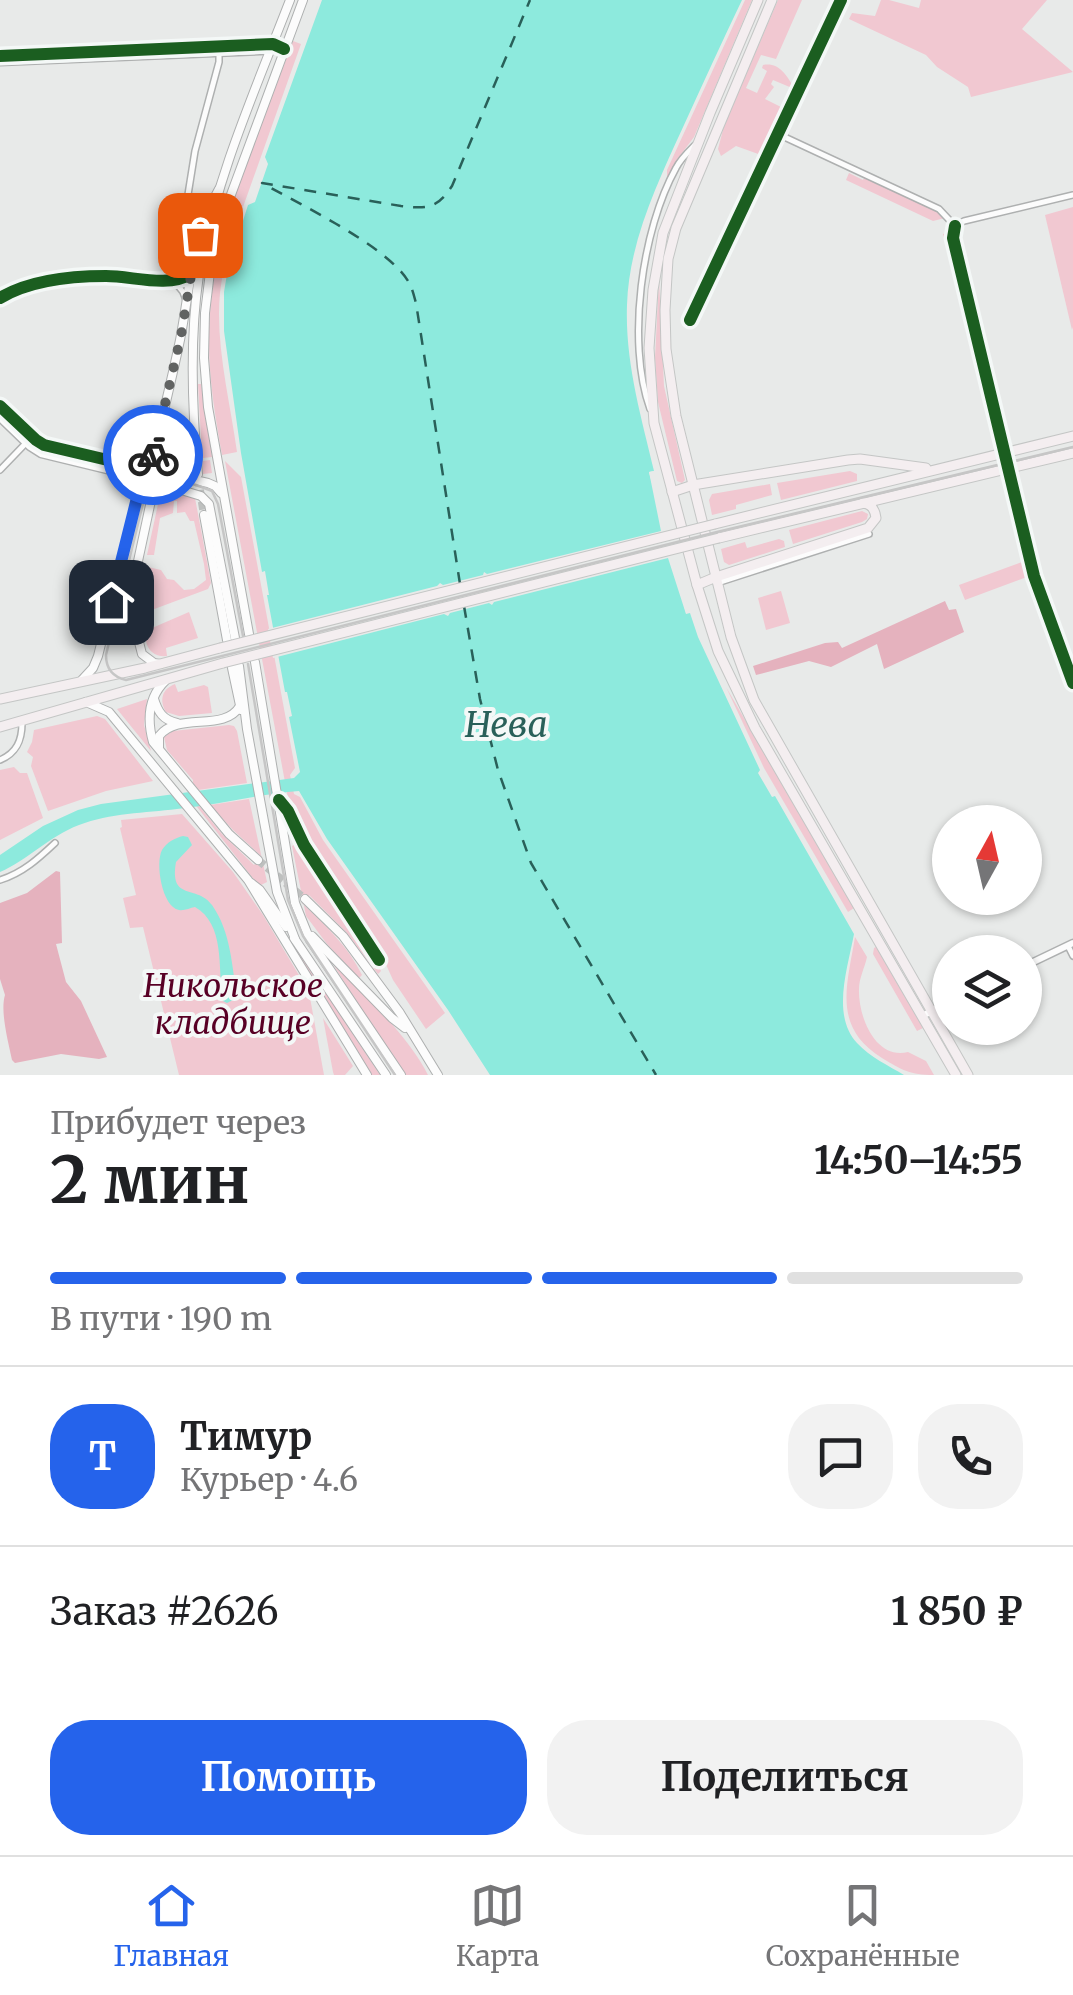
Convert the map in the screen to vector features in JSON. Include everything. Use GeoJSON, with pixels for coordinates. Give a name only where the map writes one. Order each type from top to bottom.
{"type":"FeatureCollection","features":[{"type":"Feature","properties":{"kind":"main road"},"geometry":{"type":"LineString","coordinates":[[198,474],[193,385],[196,295],[204,247],[220,189],[290,0]]}},
{"type":"Feature","properties":{"kind":"main road"},"geometry":{"type":"LineString","coordinates":[[250,634],[206,384],[207,290],[229,200],[303,0]]}},
{"type":"Feature","properties":{"kind":"main road"},"geometry":{"type":"LineString","coordinates":[[758,0],[669,214],[658,251],[650,328],[653,418],[718,650],[744,708],[956,1075]]}},
{"type":"Feature","properties":{"kind":"main road"},"geometry":{"type":"LineString","coordinates":[[772,0],[676,228],[666,279],[668,368],[716,580],[736,654],[754,700],[932,1010]]}},
{"type":"Feature","properties":{"kind":"main road"},"geometry":{"type":"LineString","coordinates":[[81,681],[98,656],[142,478],[150,470],[181,336],[194,257],[205,218],[220,189]]}},
{"type":"Feature","properties":{"kind":"main road"},"geometry":{"type":"LineString","coordinates":[[0,699],[164,663],[227,642],[1073,436]]}},
{"type":"Feature","properties":{"kind":"main road"},"geometry":{"type":"LineString","coordinates":[[0,727],[172,676],[232,666],[719,538],[1073,453]]}},
{"type":"Feature","properties":{"kind":"main road"},"geometry":{"type":"LineString","coordinates":[[672,492],[848,460],[934,470]]}},
{"type":"Feature","properties":{"kind":"main road"},"geometry":{"type":"LineString","coordinates":[[150,470],[208,483],[220,492],[224,502]]}},
{"type":"Feature","properties":{"kind":"main road"},"geometry":{"type":"LineString","coordinates":[[164,663],[142,654],[128,603],[155,482],[202,496],[227,642]]}},
{"type":"Feature","properties":{"kind":"main road"},"geometry":{"type":"LineString","coordinates":[[698,585],[868,528],[876,518],[875,512],[872,506],[860,503]]}},
{"type":"Feature","properties":{"kind":"main road"},"geometry":{"type":"LineString","coordinates":[[254,662],[297,910],[400,1075]]}},
{"type":"Feature","properties":{"kind":"main road"},"geometry":{"type":"LineString","coordinates":[[232,666],[247,729]]}},
{"type":"Feature","properties":{"kind":"main road"},"geometry":{"type":"LineString","coordinates":[[232,666],[280,903],[294,939]]}},
{"type":"Feature","properties":{"kind":"main road"},"geometry":{"type":"LineString","coordinates":[[172,676],[160,685],[153,698],[149,726],[154,742],[208,810],[258,860]]}},
{"type":"Feature","properties":{"kind":"main road"},"geometry":{"type":"LineString","coordinates":[[65,684],[76,693],[70,706]]}},
{"type":"Feature","properties":{"kind":"main road"},"geometry":{"type":"LineString","coordinates":[[153,698],[160,714],[182,724]]}},
{"type":"Feature","properties":{"kind":"main road"},"geometry":{"type":"LineString","coordinates":[[86,702],[109,712],[248,880],[368,1075]]}},
{"type":"Feature","properties":{"kind":"main road"},"geometry":{"type":"LineString","coordinates":[[159,751],[160,734],[165,729],[223,719],[240,706]]}},
{"type":"Feature","properties":{"kind":"main road"},"geometry":{"type":"LineString","coordinates":[[223,719],[247,729]]}},
{"type":"Feature","properties":{"kind":"main road"},"geometry":{"type":"LineString","coordinates":[[248,880],[260,890],[386,1075]]}},
{"type":"Feature","properties":{"kind":"main road"},"geometry":{"type":"LineString","coordinates":[[304,900],[343,936],[400,1013],[438,1075]]}},
{"type":"Feature","properties":{"kind":"main road"},"geometry":{"type":"LineString","coordinates":[[303,925],[408,1030]]}},
{"type":"Feature","properties":{"kind":"main road"},"geometry":{"type":"LineString","coordinates":[[951,1045],[968,1075]]}},
{"type":"Feature","properties":{"kind":"street"},"geometry":{"type":"LineString","coordinates":[[690,320],[841,0]]}},
{"type":"Feature","properties":{"kind":"street"},"geometry":{"type":"LineString","coordinates":[[0,59],[272,47],[284,50]]}},
{"type":"Feature","properties":{"kind":"street"},"geometry":{"type":"LineString","coordinates":[[194,257],[186,227],[186,207],[219,49]]}},
{"type":"Feature","properties":{"kind":"street"},"geometry":{"type":"LineString","coordinates":[[778,134],[939,209],[955,226]]}},
{"type":"Feature","properties":{"kind":"street"},"geometry":{"type":"LineString","coordinates":[[955,226],[1073,195]]}},
{"type":"Feature","properties":{"kind":"street"},"geometry":{"type":"LineString","coordinates":[[955,226],[953,238],[1039,592],[1073,683]]}},
{"type":"Feature","properties":{"kind":"street"},"geometry":{"type":"LineString","coordinates":[[0,298],[24,286],[86,277],[174,281],[191,274]]}},
{"type":"Feature","properties":{"kind":"street"},"geometry":{"type":"LineString","coordinates":[[174,281],[186,300]]}},
{"type":"Feature","properties":{"kind":"street"},"geometry":{"type":"LineString","coordinates":[[0,406],[42,454],[155,482]]}},
{"type":"Feature","properties":{"kind":"street"},"geometry":{"type":"LineString","coordinates":[[0,418],[29,440],[150,470],[155,482]]}},
{"type":"Feature","properties":{"kind":"street"},"geometry":{"type":"LineString","coordinates":[[0,470],[29,440]]}},
{"type":"Feature","properties":{"kind":"street"},"geometry":{"type":"LineString","coordinates":[[716,580],[869,534]]}},
{"type":"Feature","properties":{"kind":"street"},"geometry":{"type":"LineString","coordinates":[[0,760],[18,746],[22,719]]}},
{"type":"Feature","properties":{"kind":"street"},"geometry":{"type":"LineString","coordinates":[[278,797],[304,846],[379,960]]}},
{"type":"Feature","properties":{"kind":"street"},"geometry":{"type":"LineString","coordinates":[[286,844],[292,839],[304,846]]}},
{"type":"Feature","properties":{"kind":"street"},"geometry":{"type":"LineString","coordinates":[[0,880],[17,874],[55,843]]}},
{"type":"Feature","properties":{"kind":"street"},"geometry":{"type":"LineString","coordinates":[[1042,958],[1070,944],[1073,956]]}},
{"type":"Feature","properties":{"kind":"street"},"geometry":{"type":"LineString","coordinates":[[922,1016],[932,1010]]}},
{"type":"Feature","properties":{"kind":"green space"},"geometry":{"type":"Polygon","coordinates":[[[745,0],[752,0],[694,137],[667,179],[667,170],[745,0]]]}},
{"type":"Feature","properties":{"kind":"green space"},"geometry":{"type":"Polygon","coordinates":[[[778,0],[802,0],[776,59],[761,55],[746,88],[757,93],[767,71],[763,65],[781,70],[793,86],[773,80],[771,84],[774,87],[765,99],[783,108],[761,155],[736,146],[721,156],[718,149],[724,126],[778,0]]]}},
{"type":"Feature","properties":{"kind":"green space"},"geometry":{"type":"Polygon","coordinates":[[[881,0],[919,8],[921,0],[1047,0],[1022,29],[1073,72],[971,97],[968,87],[926,55],[849,19],[852,13],[875,16],[881,0]]]}},
{"type":"Feature","properties":{"kind":"green space"},"geometry":{"type":"Polygon","coordinates":[[[293,41],[301,44],[232,238],[222,279],[220,332],[237,452],[222,455],[209,348],[218,258],[239,184],[293,41]]]}},
{"type":"Feature","properties":{"kind":"green space"},"geometry":{"type":"Polygon","coordinates":[[[849,173],[945,218],[933,221],[846,180],[849,173]]]}},
{"type":"Feature","properties":{"kind":"green space"},"geometry":{"type":"Polygon","coordinates":[[[1073,207],[1073,327],[1072,330],[1045,215],[1073,207]]]}},
{"type":"Feature","properties":{"kind":"green space"},"geometry":{"type":"Polygon","coordinates":[[[947,233],[977,349],[972,356],[943,234],[947,233]]]}},
{"type":"Feature","properties":{"kind":"green space"},"geometry":{"type":"Polygon","coordinates":[[[659,279],[664,386],[685,480],[682,483],[677,481],[658,402],[655,358],[659,279]]]}},
{"type":"Feature","properties":{"kind":"green space"},"geometry":{"type":"Polygon","coordinates":[[[198,384],[212,457],[203,461],[210,460],[212,473],[203,474],[198,384]]]}},
{"type":"Feature","properties":{"kind":"green space"},"geometry":{"type":"Polygon","coordinates":[[[225,461],[241,477],[295,768],[290,775],[294,794],[300,797],[323,840],[445,1013],[426,1029],[393,980],[374,938],[304,831],[288,798],[225,461]]]}},
{"type":"Feature","properties":{"kind":"green space"},"geometry":{"type":"Polygon","coordinates":[[[850,471],[857,474],[857,481],[781,500],[777,483],[850,471]]]}},
{"type":"Feature","properties":{"kind":"green space"},"geometry":{"type":"Polygon","coordinates":[[[770,484],[772,495],[712,515],[712,494],[770,484]]]}},
{"type":"Feature","properties":{"kind":"green space"},"geometry":{"type":"Polygon","coordinates":[[[166,492],[195,498],[211,583],[208,589],[141,614],[135,600],[144,566],[161,570],[184,590],[194,589],[206,580],[194,521],[185,512],[177,513],[177,501],[173,513],[160,518],[154,555],[147,555],[160,495],[166,492]]]}},
{"type":"Feature","properties":{"kind":"green space"},"geometry":{"type":"Polygon","coordinates":[[[862,511],[868,514],[862,522],[793,544],[789,530],[862,511]]]}},
{"type":"Feature","properties":{"kind":"green space"},"geometry":{"type":"Polygon","coordinates":[[[779,539],[785,547],[729,565],[724,562],[721,549],[745,542],[747,548],[779,539]]]}},
{"type":"Feature","properties":{"kind":"green space"},"geometry":{"type":"Polygon","coordinates":[[[1022,562],[1027,577],[965,600],[959,585],[1022,562]]]}},
{"type":"Feature","properties":{"kind":"green space"},"geometry":{"type":"Polygon","coordinates":[[[781,591],[790,623],[766,630],[758,598],[781,591]]]}},
{"type":"Feature","properties":{"kind":"green space"},"geometry":{"type":"Polygon","coordinates":[[[189,612],[198,638],[166,648],[167,656],[151,651],[146,641],[152,628],[189,612]]]}},
{"type":"Feature","properties":{"kind":"green space"},"geometry":{"type":"Polygon","coordinates":[[[175,684],[178,692],[208,687],[212,713],[179,716],[166,712],[163,695],[175,684]]]}},
{"type":"Feature","properties":{"kind":"green space"},"geometry":{"type":"Polygon","coordinates":[[[726,687],[854,908],[848,912],[764,768],[726,687]]]}},
{"type":"Feature","properties":{"kind":"green space"},"geometry":{"type":"Polygon","coordinates":[[[147,699],[144,725],[151,751],[117,709],[147,699]]]}},
{"type":"Feature","properties":{"kind":"green space"},"geometry":{"type":"Polygon","coordinates":[[[97,716],[105,719],[153,781],[106,791],[48,811],[31,766],[33,757],[27,752],[34,730],[97,716]]]}},
{"type":"Feature","properties":{"kind":"green space"},"geometry":{"type":"Polygon","coordinates":[[[229,725],[237,731],[247,783],[198,790],[167,750],[164,737],[173,731],[229,725]]]}},
{"type":"Feature","properties":{"kind":"green space"},"geometry":{"type":"Polygon","coordinates":[[[14,767],[27,773],[43,818],[0,840],[0,770],[14,767]]]}},
{"type":"Feature","properties":{"kind":"green space"},"geometry":{"type":"Polygon","coordinates":[[[249,799],[267,882],[259,886],[194,803],[254,865],[261,856],[210,805],[249,799]]]}},
{"type":"Feature","properties":{"kind":"green space","name":"Никольское кладбище"},"geometry":{"type":"Polygon","coordinates":[[[182,814],[233,872],[309,992],[324,1075],[179,1075],[143,927],[130,928],[123,898],[136,895],[120,828],[121,820],[182,814]]]}},
{"type":"Feature","properties":{"kind":"green space"},"geometry":{"type":"Polygon","coordinates":[[[297,843],[376,961],[381,971],[378,974],[346,932],[309,895],[303,902],[292,846],[297,843]]]}},
{"type":"Feature","properties":{"kind":"green space"},"geometry":{"type":"Polygon","coordinates":[[[304,905],[343,945],[362,975],[359,978],[327,944],[306,916],[304,905]]]}},
{"type":"Feature","properties":{"kind":"green space"},"geometry":{"type":"Polygon","coordinates":[[[855,937],[867,957],[859,1000],[871,1034],[886,1049],[908,1052],[926,1061],[934,1075],[895,1066],[866,1046],[856,1033],[847,1004],[855,937]]]}},
{"type":"Feature","properties":{"kind":"green space"},"geometry":{"type":"Polygon","coordinates":[[[876,947],[923,1028],[917,1031],[873,954],[876,947]]]}},
{"type":"Feature","properties":{"kind":"green space"},"geometry":{"type":"Polygon","coordinates":[[[296,948],[380,1075],[371,1075],[296,948]]]}},
{"type":"Feature","properties":{"kind":"green space"},"geometry":{"type":"Polygon","coordinates":[[[334,966],[386,1017],[428,1075],[404,1075],[334,966]]]}},
{"type":"Feature","properties":{"kind":"green space"},"geometry":{"type":"Polygon","coordinates":[[[323,1018],[353,1066],[345,1075],[334,1075],[323,1018]]]}},
{"type":"Feature","properties":{"kind":"shaded area"},"geometry":{"type":"Polygon","coordinates":[[[945,601],[949,610],[956,609],[964,632],[884,669],[877,644],[831,667],[809,661],[756,675],[753,666],[825,643],[838,642],[842,648],[945,601]]]}},
{"type":"Feature","properties":{"kind":"shaded area"},"geometry":{"type":"Polygon","coordinates":[[[60,872],[62,943],[56,944],[66,982],[81,1001],[107,1057],[61,1054],[15,1063],[0,979],[0,903],[27,893],[60,872]]]}},
{"type":"Feature","properties":{"kind":"water","name":"Нева"},"geometry":{"type":"Polygon","coordinates":[[[322,0],[742,0],[664,168],[639,235],[627,305],[631,368],[654,471],[649,472],[686,613],[690,613],[760,770],[758,773],[854,934],[843,1005],[849,1032],[868,1053],[904,1075],[490,1075],[327,839],[299,791],[91,821],[58,836],[0,872],[0,855],[43,826],[78,810],[294,778],[300,772],[241,453],[224,331],[224,292],[248,205],[255,202],[268,164],[265,157],[322,0]]]}},
{"type":"Feature","properties":{"kind":"water"},"geometry":{"type":"Polygon","coordinates":[[[183,836],[192,845],[176,862],[177,883],[206,899],[223,926],[237,998],[227,1003],[222,997],[218,948],[211,924],[195,907],[173,907],[162,884],[162,850],[183,836]]]}},
{"type":"Feature","properties":{"kind":"pier"},"geometry":{"type":"Polygon","coordinates":[[[654,471],[690,613],[686,614],[668,558],[273,658],[268,629],[484,572],[661,531],[649,472],[654,471]]]}},
{"type":"Feature","properties":{"kind":"ferry route"},"geometry":{"type":"LineString","coordinates":[[460,584],[416,303],[409,283],[382,254],[362,240],[262,183],[401,206],[425,207],[436,203],[452,186],[530,0]]}},
{"type":"Feature","properties":{"kind":"ferry route"},"geometry":{"type":"LineString","coordinates":[[464,606],[480,699],[498,770],[531,863],[656,1075]]}},
{"type":"Feature","properties":{"kind":"tunnel"},"geometry":{"type":"LineString","coordinates":[[198,478],[204,515]]}},
{"type":"Feature","properties":{"kind":"tunnel"},"geometry":{"type":"LineString","coordinates":[[258,860],[305,899]]}},
{"type":"Feature","properties":{"kind":"tram line"},"geometry":{"type":"LineString","coordinates":[[0,411],[43,448],[212,491],[218,504],[243,636]]}},
{"type":"Feature","properties":{"kind":"tram line"},"geometry":{"type":"LineString","coordinates":[[139,475],[145,480],[146,491],[106,655],[111,672],[126,680],[1073,447]]}},
{"type":"Feature","properties":{"kind":"tram line"},"geometry":{"type":"LineString","coordinates":[[248,664],[288,900],[303,936],[395,1075]]}},
{"type":"Feature","properties":{"kind":"cycle path"},"geometry":{"type":"LineString","coordinates":[[690,320],[841,0]]}},
{"type":"Feature","properties":{"kind":"cycle path"},"geometry":{"type":"LineString","coordinates":[[0,56],[273,44],[284,49]]}},
{"type":"Feature","properties":{"kind":"cycle path"},"geometry":{"type":"LineString","coordinates":[[955,226],[953,238],[1034,576],[1073,683]]}},
{"type":"Feature","properties":{"kind":"cycle path"},"geometry":{"type":"LineString","coordinates":[[0,298],[24,287],[65,278],[106,276],[161,281],[191,274]]}},
{"type":"Feature","properties":{"kind":"cycle path"},"geometry":{"type":"LineString","coordinates":[[0,406],[44,445],[150,470],[155,482]]}},
{"type":"Feature","properties":{"kind":"cycle path"},"geometry":{"type":"LineString","coordinates":[[279,800],[379,960]]}},
{"type":"Feature","properties":{"kind":"way so far"},"geometry":{"type":"LineString","coordinates":[[153,455],[200,235]]}},
{"type":"Feature","properties":{"kind":"route"},"geometry":{"type":"LineString","coordinates":[[111,602],[142,478],[150,470],[153,455]]}}]}
